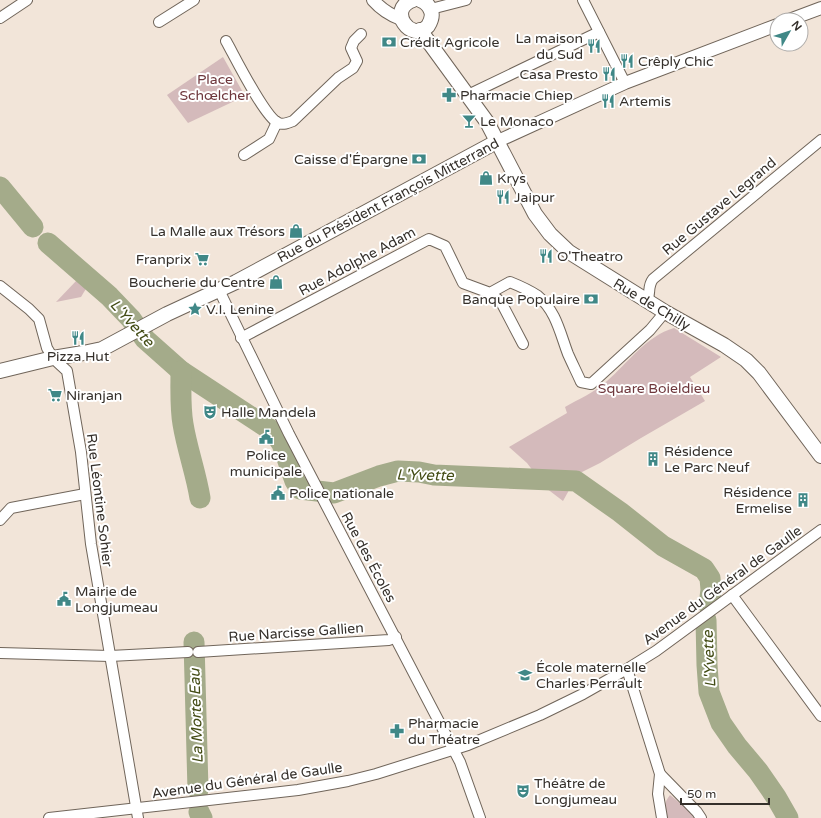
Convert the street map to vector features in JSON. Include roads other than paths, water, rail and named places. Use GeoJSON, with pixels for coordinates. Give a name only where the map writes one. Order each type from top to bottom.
{"type":"FeatureCollection","features":[{"type":"Feature","properties":{"kind":"main road"},"geometry":{"type":"LineString","coordinates":[[418,2],[431,20],[425,28],[420,30],[408,28],[401,19],[402,10],[418,2]]}},
{"type":"Feature","properties":{"kind":"main road","name":"Rue de Chilly"},"geometry":{"type":"LineString","coordinates":[[420,30],[488,122],[535,214],[550,234],[569,252],[665,312],[724,345],[754,367],[821,456]]}},
{"type":"Feature","properties":{"kind":"main road","name":"Rue du Président François Mitterrand"},"geometry":{"type":"LineString","coordinates":[[0,371],[102,348],[158,318],[218,290],[344,225],[498,141]]}},
{"type":"Feature","properties":{"kind":"street"},"geometry":{"type":"LineString","coordinates":[[0,18],[26,0]]}},
{"type":"Feature","properties":{"kind":"street"},"geometry":{"type":"LineString","coordinates":[[159,22],[194,0]]}},
{"type":"Feature","properties":{"kind":"street"},"geometry":{"type":"LineString","coordinates":[[373,0],[392,16],[401,19]]}},
{"type":"Feature","properties":{"kind":"street"},"geometry":{"type":"LineString","coordinates":[[418,2],[466,0]]}},
{"type":"Feature","properties":{"kind":"street"},"geometry":{"type":"LineString","coordinates":[[583,0],[625,83]]}},
{"type":"Feature","properties":{"kind":"street"},"geometry":{"type":"LineString","coordinates":[[809,12],[821,8]]}},
{"type":"Feature","properties":{"kind":"street","name":"Rue du Président François Mitterrand"},"geometry":{"type":"LineString","coordinates":[[498,141],[625,83],[769,28]]}},
{"type":"Feature","properties":{"kind":"street"},"geometry":{"type":"LineString","coordinates":[[468,95],[599,32]]}},
{"type":"Feature","properties":{"kind":"street"},"geometry":{"type":"LineString","coordinates":[[226,41],[262,106],[277,122],[285,124],[293,121],[338,78],[353,68],[357,61],[351,48],[361,34]]}},
{"type":"Feature","properties":{"kind":"street"},"geometry":{"type":"LineString","coordinates":[[244,155],[269,140],[277,122]]}},
{"type":"Feature","properties":{"kind":"street","name":"Rue Gustave Legrand"},"geometry":{"type":"LineString","coordinates":[[647,301],[649,297],[650,284],[654,279],[821,140]]}},
{"type":"Feature","properties":{"kind":"street","name":"Rue Adolphe Adam"},"geometry":{"type":"LineString","coordinates":[[241,338],[429,239],[445,246],[462,283],[490,293],[501,302],[523,344]]}},
{"type":"Feature","properties":{"kind":"street"},"geometry":{"type":"LineString","coordinates":[[490,293],[510,282],[539,297],[549,308],[556,320],[568,354],[581,382],[591,384],[650,330],[665,312]]}},
{"type":"Feature","properties":{"kind":"street"},"geometry":{"type":"LineString","coordinates":[[0,286],[39,319],[47,348],[53,358]]}},
{"type":"Feature","properties":{"kind":"street","name":"Rue des Écoles"},"geometry":{"type":"LineString","coordinates":[[218,290],[289,434],[454,749],[462,766],[480,818]]}},
{"type":"Feature","properties":{"kind":"street","name":"Rue Léontine Sohier"},"geometry":{"type":"LineString","coordinates":[[53,358],[67,371],[81,452],[91,544],[138,813]]}},
{"type":"Feature","properties":{"kind":"street"},"geometry":{"type":"LineString","coordinates":[[0,520],[11,508],[85,494]]}},
{"type":"Feature","properties":{"kind":"street","name":"Avenue du Général de Gaulle"},"geometry":{"type":"LineString","coordinates":[[49,818],[138,813],[298,790],[376,774],[468,745],[548,712],[627,669],[684,631],[821,530]]}},
{"type":"Feature","properties":{"kind":"street"},"geometry":{"type":"LineString","coordinates":[[732,595],[821,716]]}},
{"type":"Feature","properties":{"kind":"street","name":"Rue Narcisse Gallien"},"geometry":{"type":"LineString","coordinates":[[0,653],[110,656],[389,640],[396,637]]}},
{"type":"Feature","properties":{"kind":"street"},"geometry":{"type":"LineString","coordinates":[[627,669],[660,774],[658,794],[662,818]]}},
{"type":"Feature","properties":{"kind":"street"},"geometry":{"type":"LineString","coordinates":[[660,774],[701,818]]}},
{"type":"Feature","properties":{"kind":"waterway","name":"L'Yvette"},"geometry":{"type":"LineString","coordinates":[[0,187],[33,227]]}},
{"type":"Feature","properties":{"kind":"waterway","name":"L'Yvette"},"geometry":{"type":"LineString","coordinates":[[48,243],[109,296],[131,319],[145,339],[181,371],[274,432],[282,444],[295,481],[300,489],[334,493],[379,476],[398,471],[419,472],[434,475],[576,481],[620,512],[663,546],[704,569],[710,578],[711,590],[709,605]]}},
{"type":"Feature","properties":{"kind":"waterway","name":"La Morte Eau"},"geometry":{"type":"LineString","coordinates":[[181,371],[182,418],[200,498]]}},
{"type":"Feature","properties":{"kind":"waterway","name":"L'Yvette"},"geometry":{"type":"LineString","coordinates":[[706,620],[709,692],[721,723],[737,746],[758,771],[788,818]]}},
{"type":"Feature","properties":{"kind":"waterway","name":"La Morte Eau"},"geometry":{"type":"LineString","coordinates":[[194,642],[198,790]]}},
{"type":"Feature","properties":{"kind":"waterway","name":"La Morte Eau"},"geometry":{"type":"LineString","coordinates":[[199,812],[202,818]]}},
{"type":"Feature","properties":{"kind":"place","name":"Crédit Agricole"},"geometry":{"type":"Point","coordinates":[389,42]}},
{"type":"Feature","properties":{"kind":"place","name":"La maison du Sud"},"geometry":{"type":"Point","coordinates":[594,46]}},
{"type":"Feature","properties":{"kind":"place","name":"Crêply Chic"},"geometry":{"type":"Point","coordinates":[627,61]}},
{"type":"Feature","properties":{"kind":"place","name":"Casa Presto"},"geometry":{"type":"Point","coordinates":[609,74]}},
{"type":"Feature","properties":{"kind":"place","name":"Pharmacie Chiep"},"geometry":{"type":"Point","coordinates":[449,95]}},
{"type":"Feature","properties":{"kind":"place","name":"Artemis"},"geometry":{"type":"Point","coordinates":[608,101]}},
{"type":"Feature","properties":{"kind":"place","name":"Le Monaco"},"geometry":{"type":"Point","coordinates":[469,121]}},
{"type":"Feature","properties":{"kind":"place","name":"Caisse d'Épargne"},"geometry":{"type":"Point","coordinates":[419,159]}},
{"type":"Feature","properties":{"kind":"place","name":"Krys"},"geometry":{"type":"Point","coordinates":[486,178]}},
{"type":"Feature","properties":{"kind":"place","name":"Jaipur"},"geometry":{"type":"Point","coordinates":[503,197]}},
{"type":"Feature","properties":{"kind":"place","name":"La Malle aux Trésors"},"geometry":{"type":"Point","coordinates":[296,231]}},
{"type":"Feature","properties":{"kind":"place","name":"O'Theatro"},"geometry":{"type":"Point","coordinates":[546,256]}},
{"type":"Feature","properties":{"kind":"place","name":"Franprix"},"geometry":{"type":"Point","coordinates":[202,259]}},
{"type":"Feature","properties":{"kind":"place","name":"Boucherie du Centre"},"geometry":{"type":"Point","coordinates":[276,282]}},
{"type":"Feature","properties":{"kind":"place","name":"Banque Populaire"},"geometry":{"type":"Point","coordinates":[591,299]}},
{"type":"Feature","properties":{"kind":"place","name":"V.I. Lenine"},"geometry":{"type":"Point","coordinates":[195,309]}},
{"type":"Feature","properties":{"kind":"place","name":"Pizza Hut"},"geometry":{"type":"Point","coordinates":[78,338]}},
{"type":"Feature","properties":{"kind":"place","name":"Niranjan"},"geometry":{"type":"Point","coordinates":[55,395]}},
{"type":"Feature","properties":{"kind":"place","name":"Halle Mandela"},"geometry":{"type":"Point","coordinates":[210,412]}},
{"type":"Feature","properties":{"kind":"place","name":"Police municipale"},"geometry":{"type":"Point","coordinates":[266,437]}},
{"type":"Feature","properties":{"kind":"place","name":"Résidence Le Parc Neuf"},"geometry":{"type":"Point","coordinates":[653,459]}},
{"type":"Feature","properties":{"kind":"place","name":"Police nationale"},"geometry":{"type":"Point","coordinates":[278,493]}},
{"type":"Feature","properties":{"kind":"place","name":"Résidence Ermelise"},"geometry":{"type":"Point","coordinates":[803,500]}},
{"type":"Feature","properties":{"kind":"place","name":"Mairie de Longjumeau"},"geometry":{"type":"Point","coordinates":[64,599]}},
{"type":"Feature","properties":{"kind":"place","name":"École maternelle Charles Perrault"},"geometry":{"type":"Point","coordinates":[525,675]}},
{"type":"Feature","properties":{"kind":"place","name":"Pharmacie du Théatre"},"geometry":{"type":"Point","coordinates":[397,731]}},
{"type":"Feature","properties":{"kind":"place","name":"Théâtre de Longjumeau"},"geometry":{"type":"Point","coordinates":[523,791]}},
{"type":"Feature","properties":{"kind":"park label","name":"Place Schœlcher"},"geometry":{"type":"Point","coordinates":[215,88]}},
{"type":"Feature","properties":{"kind":"park label","name":"Square Boieldieu"},"geometry":{"type":"Point","coordinates":[654,388]}}]}
